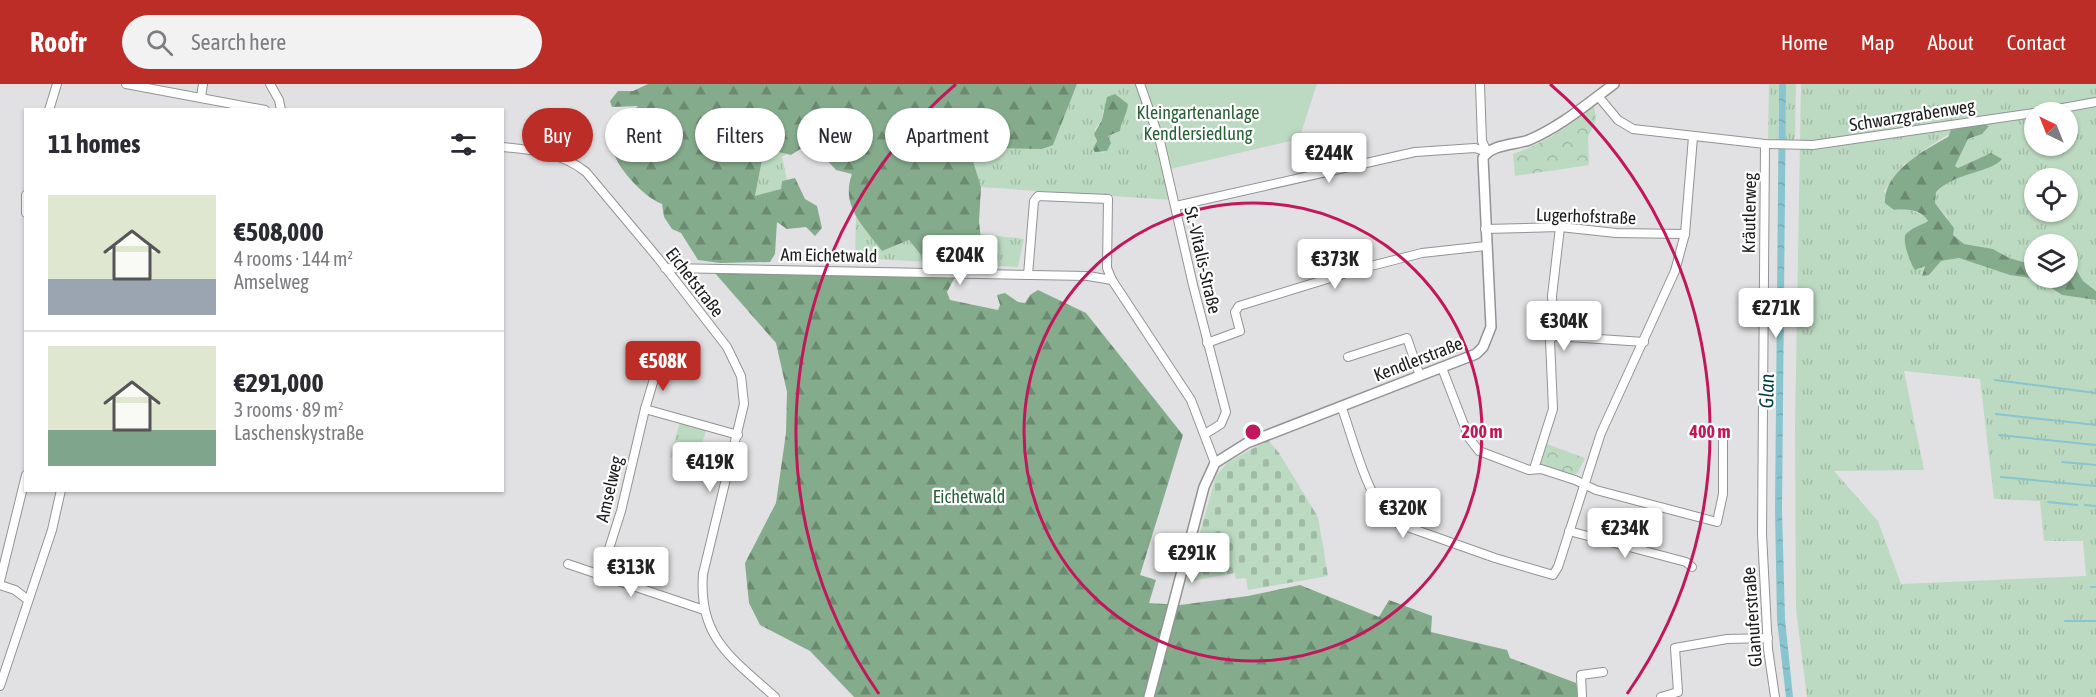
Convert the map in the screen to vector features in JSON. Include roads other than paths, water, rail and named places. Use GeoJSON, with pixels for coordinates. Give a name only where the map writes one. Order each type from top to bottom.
{"type":"FeatureCollection","features":[{"type":"Feature","properties":{"kind":"street"},"geometry":{"type":"LineString","coordinates":[[50,108],[57,84]]}},
{"type":"Feature","properties":{"kind":"street"},"geometry":{"type":"LineString","coordinates":[[126,84],[255,108]]}},
{"type":"Feature","properties":{"kind":"street"},"geometry":{"type":"LineString","coordinates":[[201,97],[203,84]]}},
{"type":"Feature","properties":{"kind":"street"},"geometry":{"type":"LineString","coordinates":[[270,84],[281,108]]}},
{"type":"Feature","properties":{"kind":"street","name":"St.-Vitalis-Straße"},"geometry":{"type":"LineString","coordinates":[[1140,84],[1153,115],[1226,414],[1221,424],[1205,434]]}},
{"type":"Feature","properties":{"kind":"street","name":"Kendlerstraße"},"geometry":{"type":"LineString","coordinates":[[1215,463],[1259,437],[1476,354],[1489,337],[1491,327],[1482,161],[1486,152],[1482,141],[1480,84]]}},
{"type":"Feature","properties":{"kind":"street"},"geometry":{"type":"LineString","coordinates":[[1176,206],[1415,152],[1475,148],[1486,152],[1538,136],[1614,84]]}},
{"type":"Feature","properties":{"kind":"street"},"geometry":{"type":"LineString","coordinates":[[1598,96],[1618,120],[1633,129],[1767,144]]}},
{"type":"Feature","properties":{"kind":"street"},"geometry":{"type":"LineString","coordinates":[[2078,105],[2096,102]]}},
{"type":"Feature","properties":{"kind":"street","name":"Schwarzgrabenweg"},"geometry":{"type":"LineString","coordinates":[[1767,144],[1814,145],[2024,114]]}},
{"type":"Feature","properties":{"kind":"street"},"geometry":{"type":"LineString","coordinates":[[1341,406],[1375,497],[1389,518],[1399,524],[1495,558],[1553,575],[1602,430],[1675,271],[1685,234],[1693,137]]}},
{"type":"Feature","properties":{"kind":"street","name":"Kräutlerweg"},"geometry":{"type":"LineString","coordinates":[[1762,534],[1767,144]]}},
{"type":"Feature","properties":{"kind":"street","name":"Eichetstraße"},"geometry":{"type":"LineString","coordinates":[[504,147],[544,152],[567,160],[586,172],[727,347],[741,376],[744,404],[703,574],[701,595],[704,610],[721,648],[775,697]]}},
{"type":"Feature","properties":{"kind":"street"},"geometry":{"type":"LineString","coordinates":[[1028,275],[1034,201],[1038,196],[1108,199],[1107,268],[1112,280],[1191,400],[1215,463],[1204,487],[1149,697]]}},
{"type":"Feature","properties":{"kind":"street"},"geometry":{"type":"LineString","coordinates":[[1534,470],[1552,409],[1550,340],[1554,336],[1552,296],[1560,227]]}},
{"type":"Feature","properties":{"kind":"street","name":"Lugerhofstraße"},"geometry":{"type":"LineString","coordinates":[[1485,229],[1560,227],[1616,232],[1685,234]]}},
{"type":"Feature","properties":{"kind":"street"},"geometry":{"type":"LineString","coordinates":[[1207,343],[1240,331],[1235,312],[1239,306],[1414,255],[1486,246]]}},
{"type":"Feature","properties":{"kind":"street","name":"Am Eichetwald"},"geometry":{"type":"LineString","coordinates":[[665,268],[1089,276],[1112,280]]}},
{"type":"Feature","properties":{"kind":"street"},"geometry":{"type":"LineString","coordinates":[[1554,336],[1644,342]]}},
{"type":"Feature","properties":{"kind":"street"},"geometry":{"type":"LineString","coordinates":[[1348,357],[1407,338],[1420,376]]}},
{"type":"Feature","properties":{"kind":"street"},"geometry":{"type":"LineString","coordinates":[[1442,368],[1461,419],[1476,449],[1529,470],[1575,480],[1717,522],[1723,494],[1723,431]]}},
{"type":"Feature","properties":{"kind":"street","name":"Amselweg"},"geometry":{"type":"LineString","coordinates":[[600,574],[621,511],[657,369]]}},
{"type":"Feature","properties":{"kind":"street"},"geometry":{"type":"LineString","coordinates":[[645,410],[738,435]]}},
{"type":"Feature","properties":{"kind":"street"},"geometry":{"type":"LineString","coordinates":[[24,483],[0,583],[15,590],[28,600]]}},
{"type":"Feature","properties":{"kind":"street"},"geometry":{"type":"LineString","coordinates":[[0,686],[52,530],[61,492]]}},
{"type":"Feature","properties":{"kind":"street"},"geometry":{"type":"LineString","coordinates":[[1569,531],[1686,562],[1692,567]]}},
{"type":"Feature","properties":{"kind":"street","name":"Glanuferstraße"},"geometry":{"type":"LineString","coordinates":[[1762,534],[1768,638],[1775,697]]}},
{"type":"Feature","properties":{"kind":"street"},"geometry":{"type":"LineString","coordinates":[[568,564],[704,610]]}},
{"type":"Feature","properties":{"kind":"street"},"geometry":{"type":"LineString","coordinates":[[1661,697],[1678,692],[1675,648],[1727,639],[1768,638]]}},
{"type":"Feature","properties":{"kind":"street"},"geometry":{"type":"LineString","coordinates":[[1582,697],[1581,675],[1603,672]]}},
{"type":"Feature","properties":{"kind":"water"},"geometry":{"type":"Polygon","coordinates":[[[1779,84],[1786,84],[1782,510],[1785,619],[1793,697],[1786,697],[1777,620],[1775,510],[1779,84]]]}},
{"type":"Feature","properties":{"kind":"waterway"},"geometry":{"type":"LineString","coordinates":[[1995,380],[2096,393]]}},
{"type":"Feature","properties":{"kind":"waterway"},"geometry":{"type":"LineString","coordinates":[[1996,414],[2096,425]]}},
{"type":"Feature","properties":{"kind":"waterway"},"geometry":{"type":"LineString","coordinates":[[1999,435],[2096,445]]}},
{"type":"Feature","properties":{"kind":"waterway"},"geometry":{"type":"LineString","coordinates":[[2062,462],[2096,465]]}},
{"type":"Feature","properties":{"kind":"waterway"},"geometry":{"type":"LineString","coordinates":[[2001,477],[2096,486]]}},
{"type":"Feature","properties":{"kind":"waterway"},"geometry":{"type":"LineString","coordinates":[[2048,502],[2077,505]]}},
{"type":"Feature","properties":{"kind":"waterway"},"geometry":{"type":"LineString","coordinates":[[2085,505],[2096,506]]}},
{"type":"Feature","properties":{"kind":"waterway"},"geometry":{"type":"LineString","coordinates":[[2091,587],[2096,587]]}},
{"type":"Feature","properties":{"kind":"waterway"},"geometry":{"type":"LineString","coordinates":[[2065,621],[2096,621]]}},
{"type":"Feature","properties":{"kind":"park label","name":"Kleingartenanlage Kendlersiedlung"},"geometry":{"type":"Point","coordinates":[1198,122]}},
{"type":"Feature","properties":{"kind":"park label","name":"Eichetwald"},"geometry":{"type":"Point","coordinates":[969,496]}},
{"type":"Feature","properties":{"kind":"water label","name":"Glan"},"geometry":{"type":"Point","coordinates":[1766,391]}}]}
